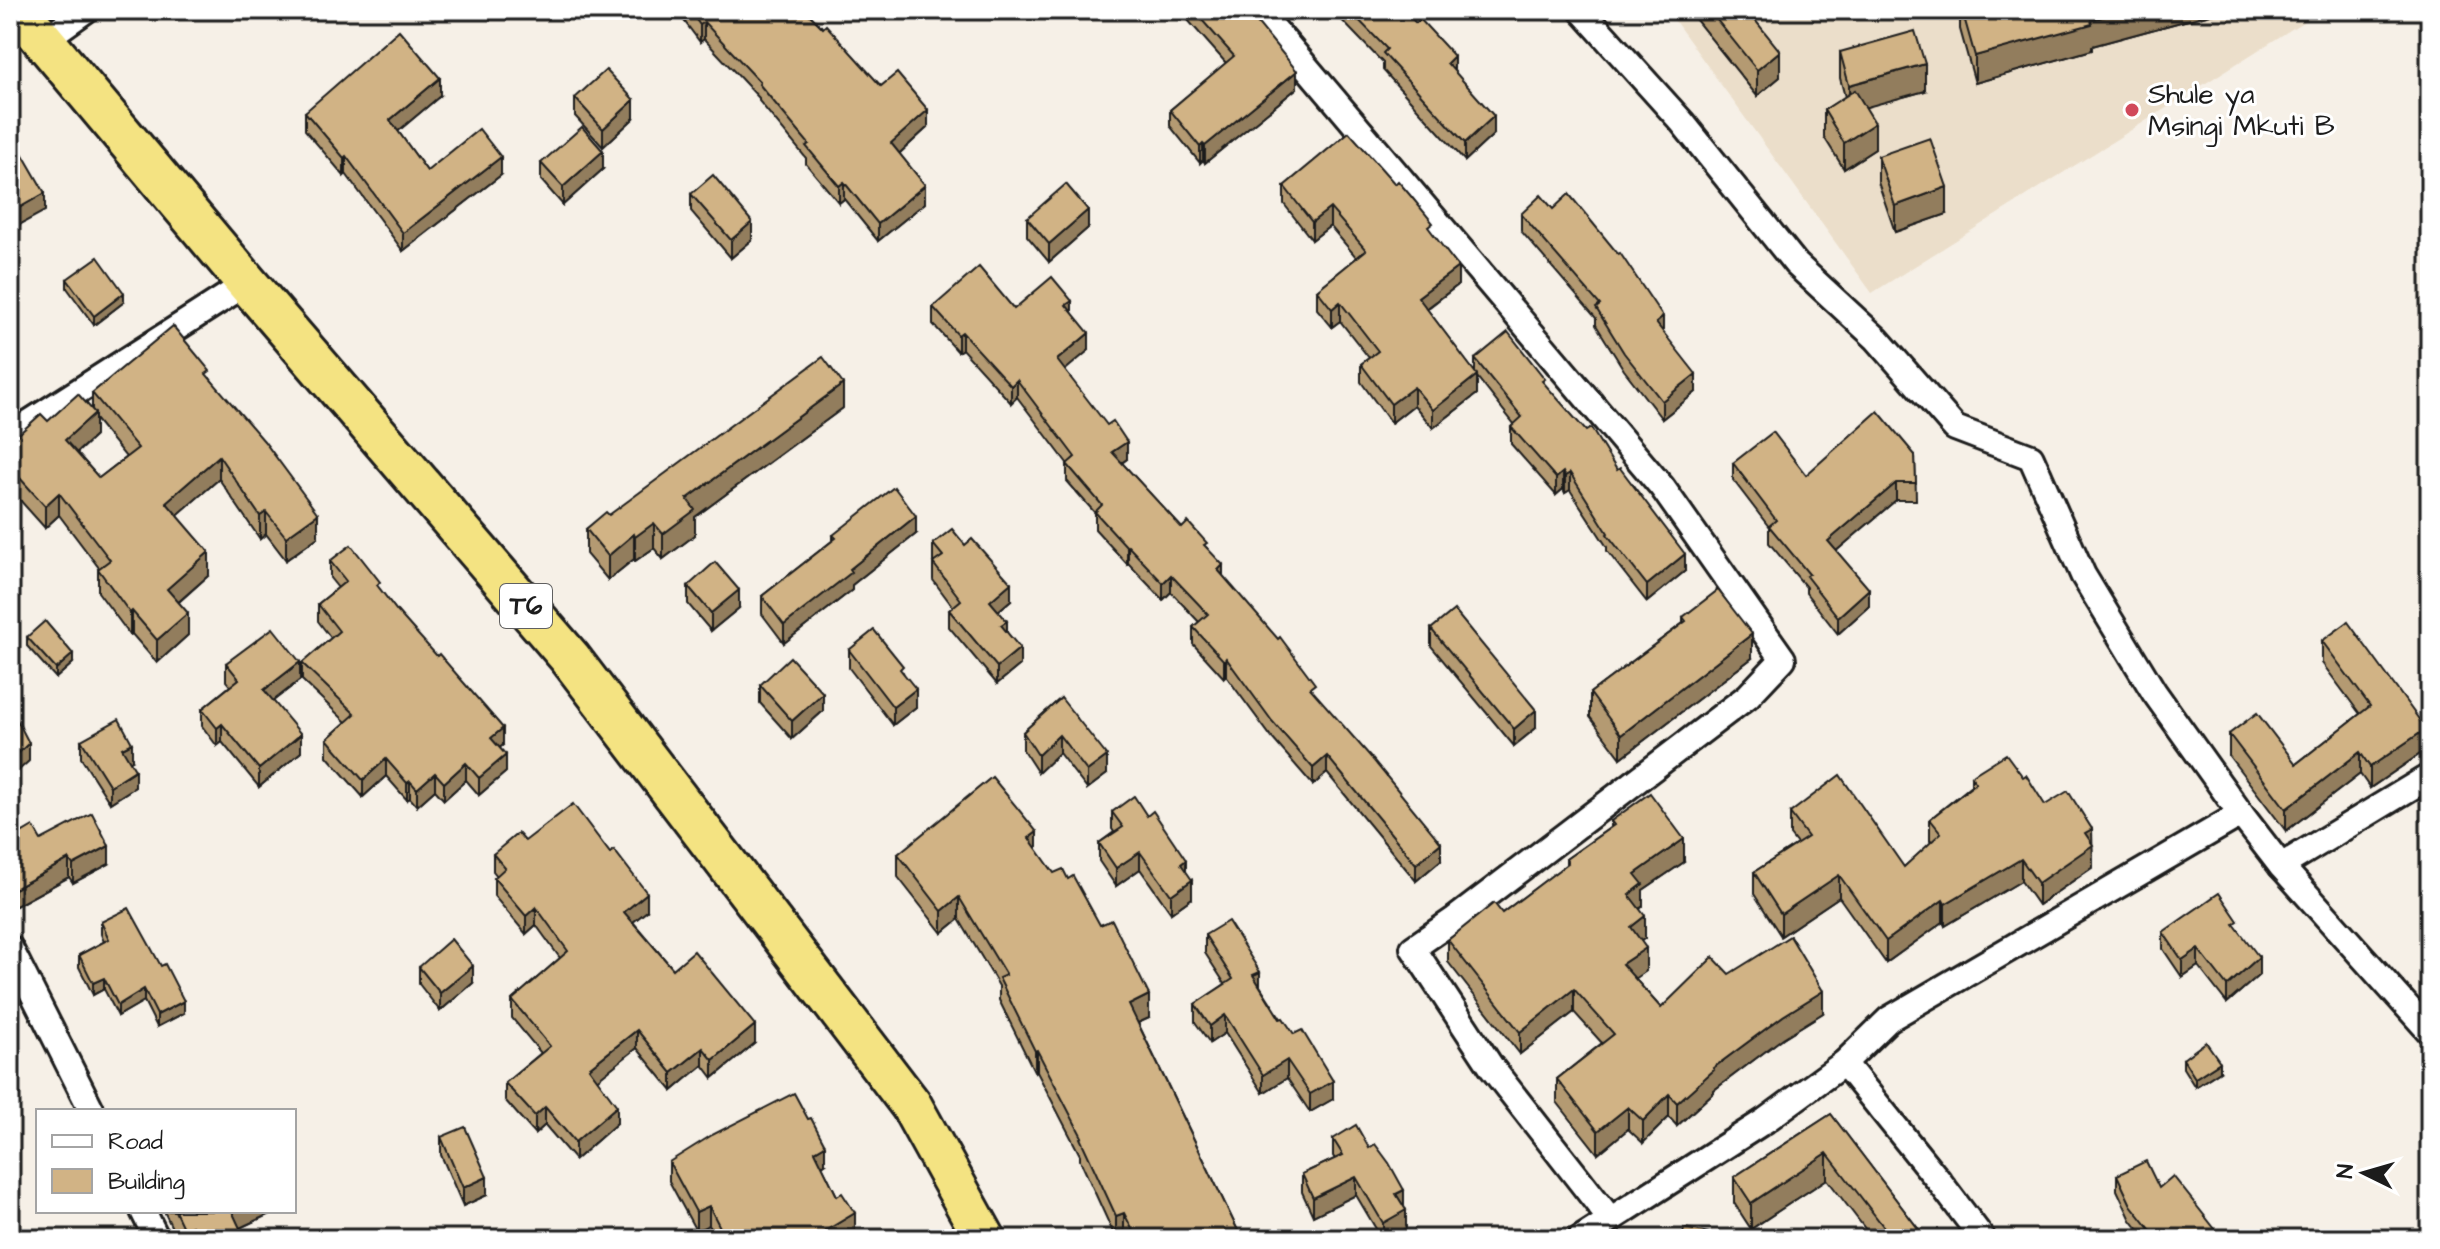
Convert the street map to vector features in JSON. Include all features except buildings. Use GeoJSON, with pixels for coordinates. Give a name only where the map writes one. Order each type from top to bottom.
{"type":"FeatureCollection","features":[{"type":"Feature","properties":{"kind":"highway","name":"T6"},"geometry":{"type":"LineString","coordinates":[[18,10],[247,283],[580,670],[911,1105],[985,1239]]}},
{"type":"Feature","properties":{"kind":"street"},"geometry":{"type":"LineString","coordinates":[[44,40],[86,10]]}},
{"type":"Feature","properties":{"kind":"street"},"geometry":{"type":"LineString","coordinates":[[1258,10],[1662,487],[1783,659],[1748,696],[1413,948],[1492,1068],[1610,1219]]}},
{"type":"Feature","properties":{"kind":"street"},"geometry":{"type":"LineString","coordinates":[[1581,10],[1682,122],[1796,264],[1877,339],[1955,428],[2031,457],[2083,575],[2154,692],[2281,866],[2430,1032]]}},
{"type":"Feature","properties":{"kind":"street"},"geometry":{"type":"LineString","coordinates":[[10,435],[247,283]]}},
{"type":"Feature","properties":{"kind":"street"},"geometry":{"type":"LineString","coordinates":[[2281,866],[2430,776]]}},
{"type":"Feature","properties":{"kind":"street"},"geometry":{"type":"LineString","coordinates":[[1580,1239],[1766,1120],[1844,1063],[1889,1019],[2241,814]]}},
{"type":"Feature","properties":{"kind":"street"},"geometry":{"type":"LineString","coordinates":[[10,948],[91,1109]]}},
{"type":"Feature","properties":{"kind":"street"},"geometry":{"type":"LineString","coordinates":[[1844,1063],[1983,1239]]}},
{"type":"Feature","properties":{"kind":"street"},"geometry":{"type":"LineString","coordinates":[[144,1213],[157,1239]]}},
{"type":"Feature","properties":{"kind":"shaded area"},"geometry":{"type":"Polygon","coordinates":[[[1667,10],[2322,10],[1872,293],[1667,10]]]}},
{"type":"Feature","properties":{"kind":"place","name":"Shule ya Msingi Mkuti B"},"geometry":{"type":"Point","coordinates":[2132,110]}}]}
